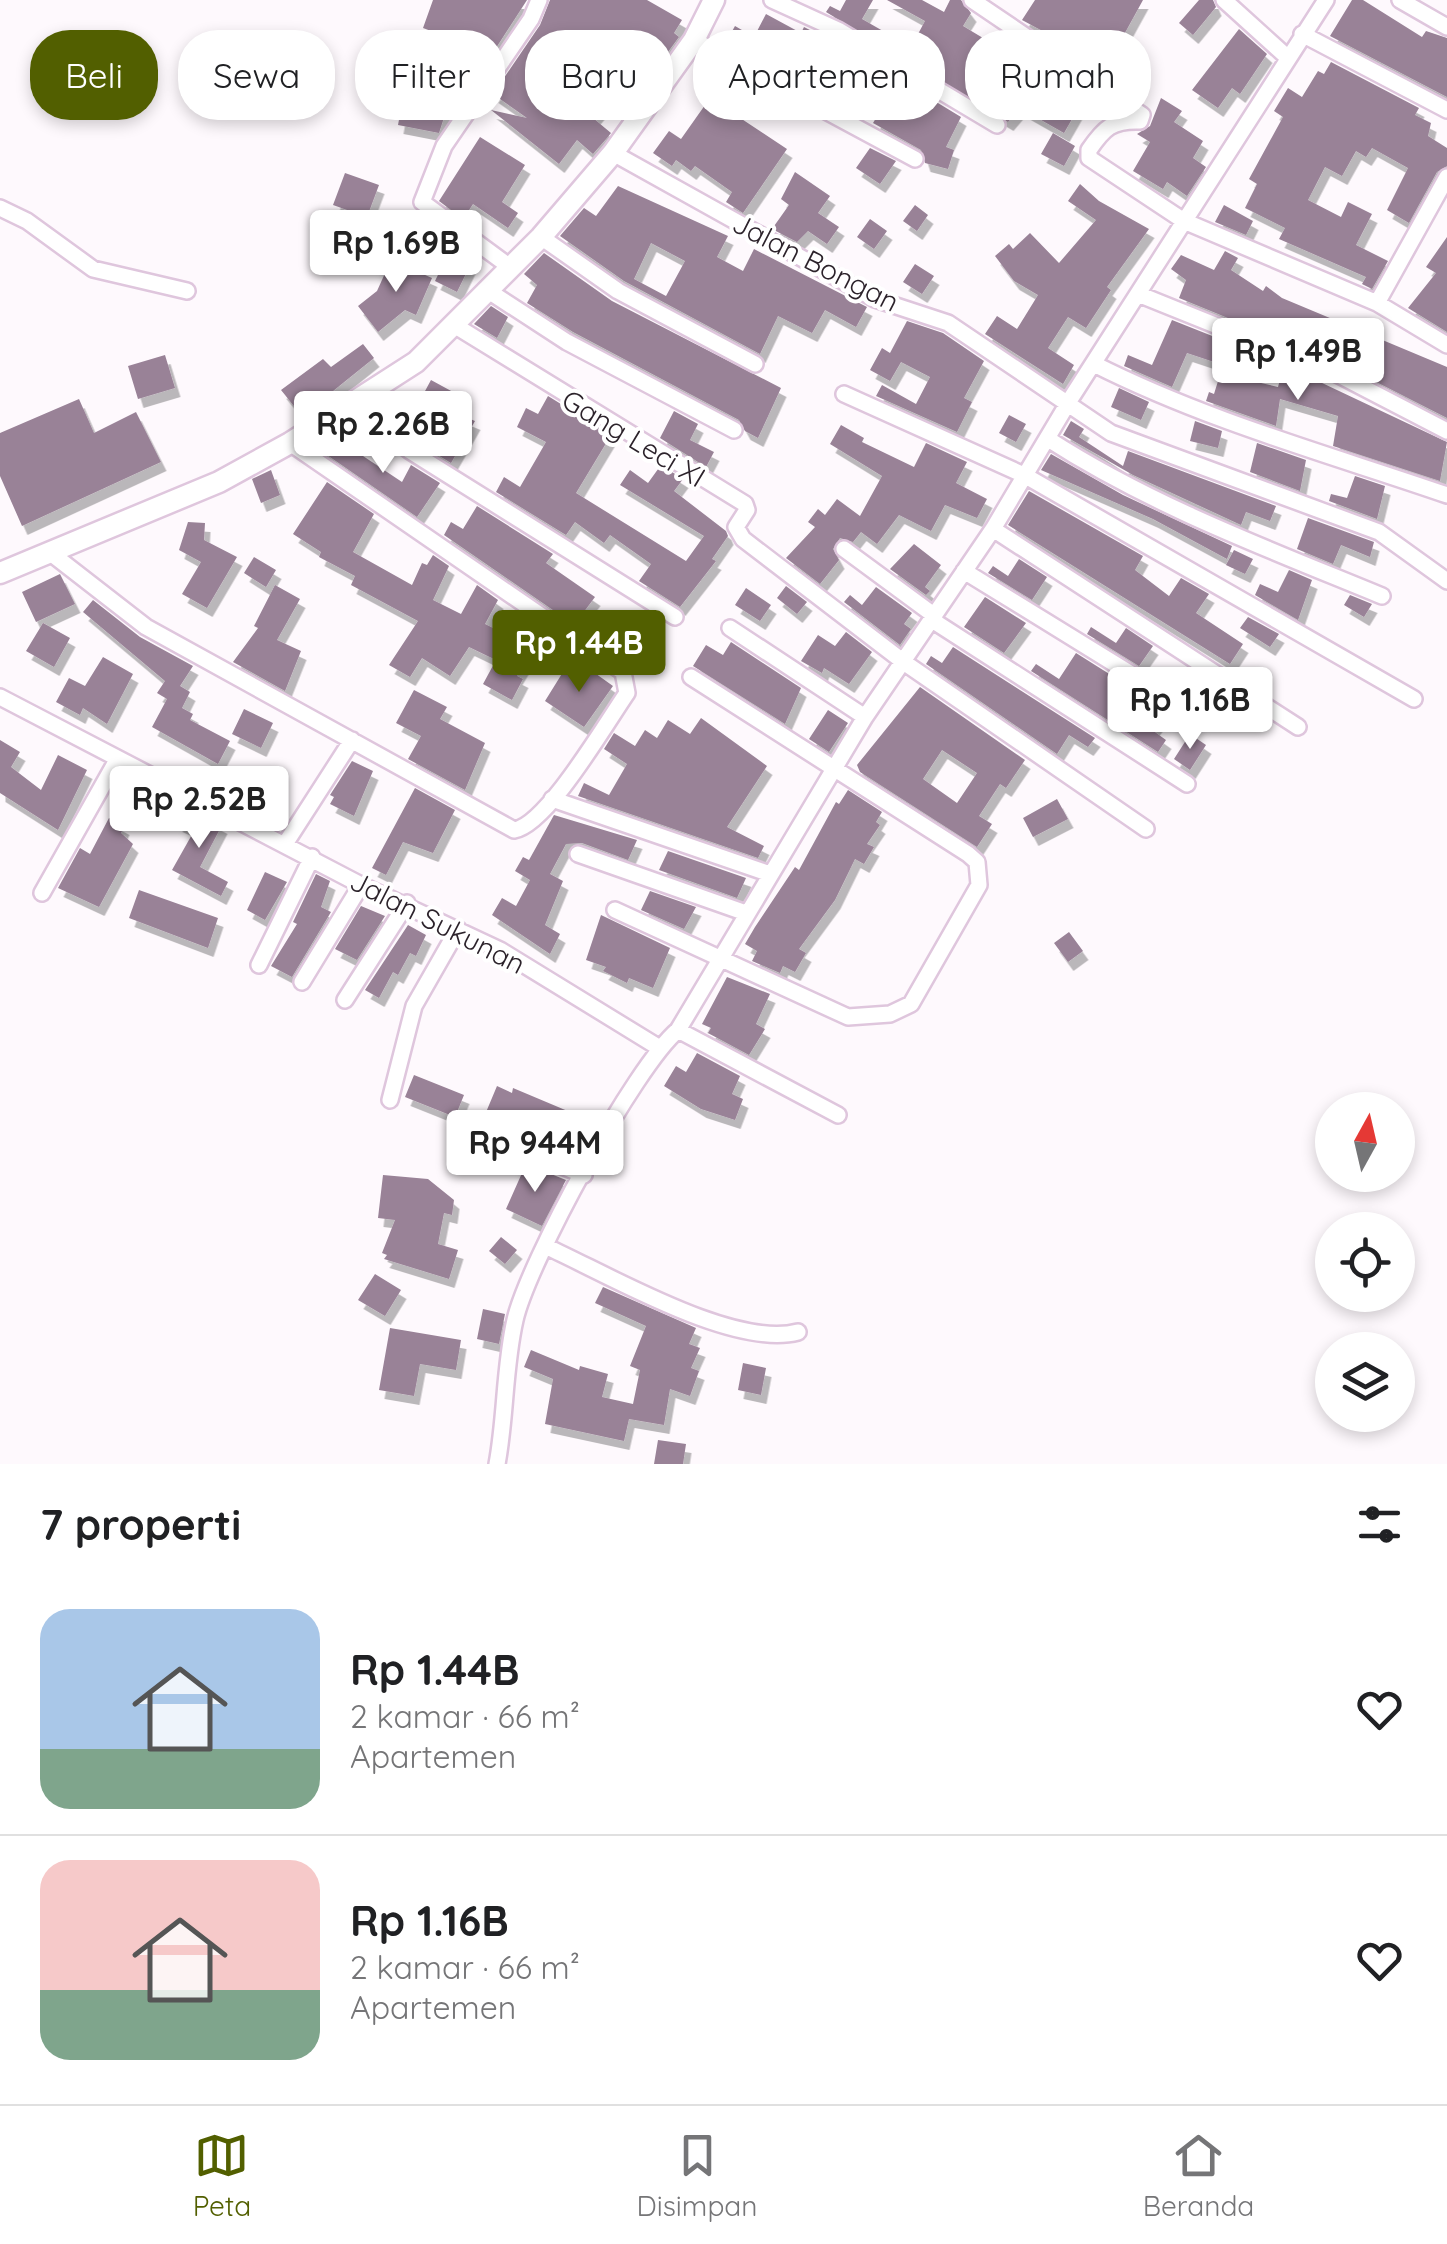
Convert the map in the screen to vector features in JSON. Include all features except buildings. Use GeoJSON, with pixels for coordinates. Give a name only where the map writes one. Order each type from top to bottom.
{"type":"FeatureCollection","features":[{"type":"Feature","properties":{"kind":"street"},"geometry":{"type":"LineString","coordinates":[[510,267],[422,202],[444,146],[531,19],[539,0]]}},
{"type":"Feature","properties":{"kind":"street"},"geometry":{"type":"LineString","coordinates":[[699,30],[714,0]]}},
{"type":"Feature","properties":{"kind":"street"},"geometry":{"type":"LineString","coordinates":[[772,0],[838,30],[998,124]]}},
{"type":"Feature","properties":{"kind":"street"},"geometry":{"type":"LineString","coordinates":[[972,0],[1142,114],[1140,121],[1119,120],[1110,125],[1089,150],[1089,158],[1184,221],[1377,303],[1447,345]]}},
{"type":"Feature","properties":{"kind":"street"},"geometry":{"type":"LineString","coordinates":[[1224,0],[1288,57]]}},
{"type":"Feature","properties":{"kind":"street"},"geometry":{"type":"LineString","coordinates":[[497,1464],[516,1315],[584,1175],[658,1047],[678,1030],[864,716],[905,663],[992,529],[1326,0]]}},
{"type":"Feature","properties":{"kind":"street"},"geometry":{"type":"LineString","coordinates":[[1400,0],[1447,27]]}},
{"type":"Feature","properties":{"kind":"street"},"geometry":{"type":"LineString","coordinates":[[1302,34],[1447,110]]}},
{"type":"Feature","properties":{"kind":"street"},"geometry":{"type":"LineString","coordinates":[[0,573],[188,497],[290,444],[416,362],[541,237],[613,152],[693,41]]}},
{"type":"Feature","properties":{"kind":"street"},"geometry":{"type":"LineString","coordinates":[[843,120],[915,159]]}},
{"type":"Feature","properties":{"kind":"street","name":"Jalan Bongan"},"geometry":{"type":"LineString","coordinates":[[613,152],[874,299],[948,323],[1112,434],[1379,532],[1447,581]]}},
{"type":"Feature","properties":{"kind":"street"},"geometry":{"type":"LineString","coordinates":[[1377,303],[1447,178]]}},
{"type":"Feature","properties":{"kind":"street"},"geometry":{"type":"LineString","coordinates":[[0,208],[26,221],[92,269],[187,292]]}},
{"type":"Feature","properties":{"kind":"street"},"geometry":{"type":"LineString","coordinates":[[541,237],[618,290],[755,364]]}},
{"type":"Feature","properties":{"kind":"street"},"geometry":{"type":"LineString","coordinates":[[487,290],[567,342],[734,430]]}},
{"type":"Feature","properties":{"kind":"street"},"geometry":{"type":"LineString","coordinates":[[1138,294],[1339,375],[1447,431]]}},
{"type":"Feature","properties":{"kind":"street","name":"Gang Leci XI"},"geometry":{"type":"LineString","coordinates":[[454,325],[745,504],[747,510],[736,527],[738,535],[780,563],[905,663]]}},
{"type":"Feature","properties":{"kind":"street"},"geometry":{"type":"LineString","coordinates":[[1094,364],[1221,421],[1447,495]]}},
{"type":"Feature","properties":{"kind":"street"},"geometry":{"type":"LineString","coordinates":[[844,394],[1024,475],[1414,699]]}},
{"type":"Feature","properties":{"kind":"street"},"geometry":{"type":"LineString","coordinates":[[350,406],[410,452],[676,616]]}},
{"type":"Feature","properties":{"kind":"street"},"geometry":{"type":"LineString","coordinates":[[1048,438],[1104,475],[1180,512],[1382,596]]}},
{"type":"Feature","properties":{"kind":"street"},"geometry":{"type":"LineString","coordinates":[[52,554],[146,627],[514,830],[532,821],[627,693],[623,672],[290,444]]}},
{"type":"Feature","properties":{"kind":"street"},"geometry":{"type":"LineString","coordinates":[[992,529],[1298,727]]}},
{"type":"Feature","properties":{"kind":"street"},"geometry":{"type":"LineString","coordinates":[[844,548],[934,618],[1187,784]]}},
{"type":"Feature","properties":{"kind":"street"},"geometry":{"type":"LineString","coordinates":[[964,571],[1136,676]]}},
{"type":"Feature","properties":{"kind":"street"},"geometry":{"type":"LineString","coordinates":[[730,628],[864,716]]}},
{"type":"Feature","properties":{"kind":"street"},"geometry":{"type":"LineString","coordinates":[[905,663],[1146,829]]}},
{"type":"Feature","properties":{"kind":"street"},"geometry":{"type":"LineString","coordinates":[[616,910],[848,1017],[890,1014],[911,1004],[979,885],[977,862],[690,677]]}},
{"type":"Feature","properties":{"kind":"street","name":"Jalan Sukunan"},"geometry":{"type":"LineString","coordinates":[[0,697],[361,885],[458,929],[658,1047]]}},
{"type":"Feature","properties":{"kind":"street"},"geometry":{"type":"LineString","coordinates":[[285,844],[352,740]]}},
{"type":"Feature","properties":{"kind":"street"},"geometry":{"type":"LineString","coordinates":[[42,893],[117,760]]}},
{"type":"Feature","properties":{"kind":"street"},"geometry":{"type":"LineString","coordinates":[[552,799],[770,874]]}},
{"type":"Feature","properties":{"kind":"street"},"geometry":{"type":"LineString","coordinates":[[578,854],[746,914]]}},
{"type":"Feature","properties":{"kind":"street"},"geometry":{"type":"LineString","coordinates":[[259,966],[312,857]]}},
{"type":"Feature","properties":{"kind":"street"},"geometry":{"type":"LineString","coordinates":[[302,982],[361,885]]}},
{"type":"Feature","properties":{"kind":"street"},"geometry":{"type":"LineString","coordinates":[[345,1000],[407,903]]}},
{"type":"Feature","properties":{"kind":"street"},"geometry":{"type":"LineString","coordinates":[[390,1100],[414,1006],[458,929]]}},
{"type":"Feature","properties":{"kind":"street"},"geometry":{"type":"LineString","coordinates":[[678,1030],[838,1115]]}},
{"type":"Feature","properties":{"kind":"street"},"geometry":{"type":"LineString","coordinates":[[473,1130],[584,1175]]}},
{"type":"Feature","properties":{"kind":"street"},"geometry":{"type":"LineString","coordinates":[[547,1246],[733,1330],[778,1337],[798,1332]]}}]}
